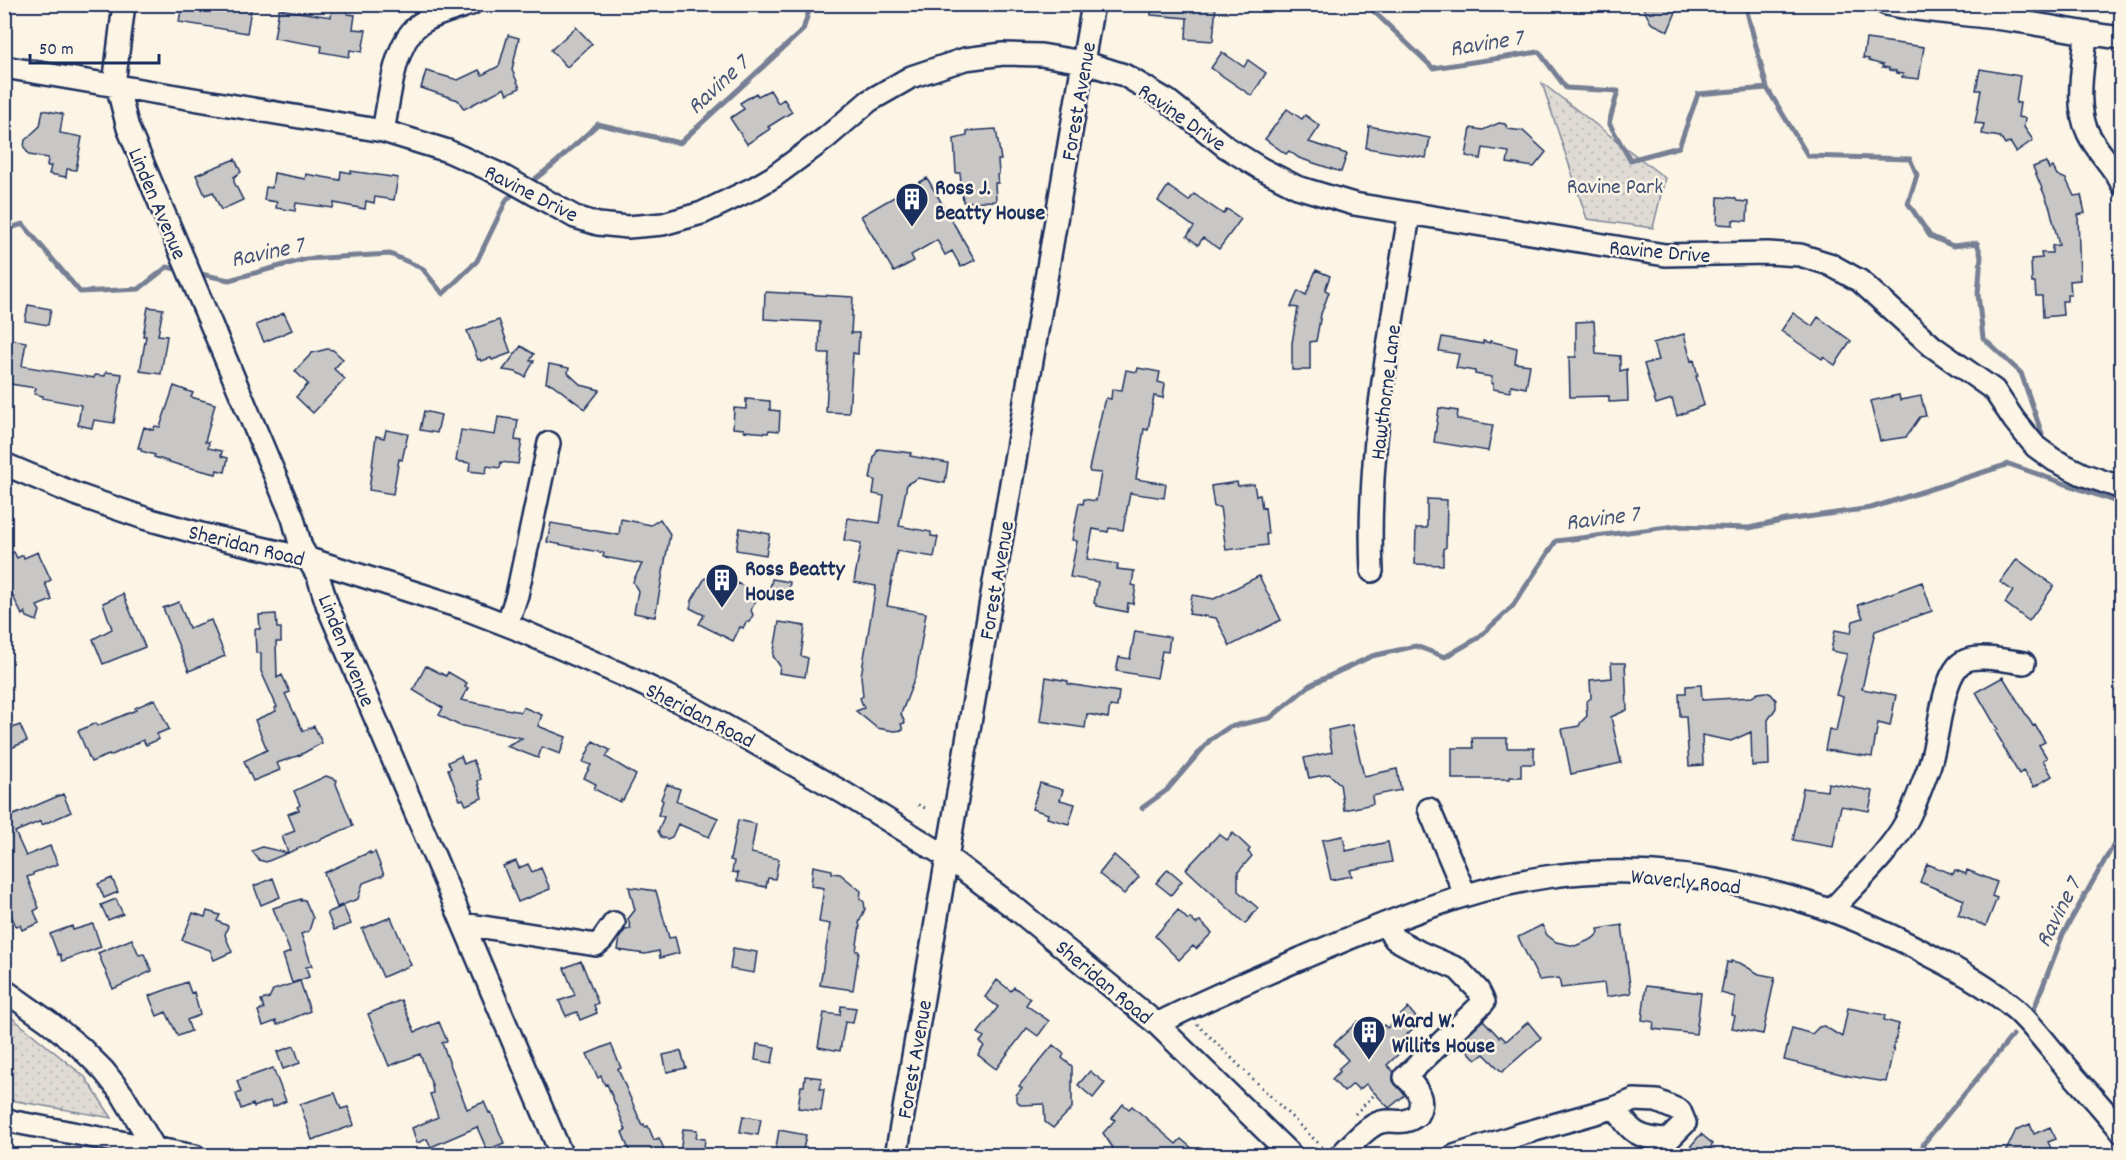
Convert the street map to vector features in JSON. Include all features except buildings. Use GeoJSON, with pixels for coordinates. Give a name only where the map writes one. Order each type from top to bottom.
{"type":"FeatureCollection","features":[{"type":"Feature","properties":{"kind":"street","name":"Linden Avenue"},"geometry":{"type":"LineString","coordinates":[[124,4],[115,77],[128,128],[293,519],[301,547],[318,576],[328,607],[562,1155]]}},
{"type":"Feature","properties":{"kind":"street"},"geometry":{"type":"LineString","coordinates":[[383,131],[403,42],[411,31],[424,21],[471,4]]}},
{"type":"Feature","properties":{"kind":"street","name":"Forest Avenue"},"geometry":{"type":"LineString","coordinates":[[896,1155],[1093,4]]}},
{"type":"Feature","properties":{"kind":"street"},"geometry":{"type":"LineString","coordinates":[[1887,4],[2121,38]]}},
{"type":"Feature","properties":{"kind":"street"},"geometry":{"type":"LineString","coordinates":[[2086,34],[2081,94],[2083,118],[2087,132],[2116,172],[2121,184]]}},
{"type":"Feature","properties":{"kind":"street","name":"Ravine Drive"},"geometry":{"type":"LineString","coordinates":[[4,67],[383,131],[448,151],[497,173],[575,217],[598,224],[644,227],[702,213],[754,188],[773,177],[826,138],[869,101],[911,77],[965,59],[1003,54],[1041,55],[1083,63],[1124,75],[1168,101],[1226,147],[1260,168],[1297,187],[1354,204],[1409,215],[1665,255],[1768,253],[1800,255],[1829,264],[1860,281],[1932,346],[1994,390],[2036,447],[2054,460],[2082,474],[2121,488]]}},
{"type":"Feature","properties":{"kind":"street","name":"Hawthorne Lane"},"geometry":{"type":"LineString","coordinates":[[1372,571],[1374,465],[1382,394],[1409,215]]}},
{"type":"Feature","properties":{"kind":"street"},"geometry":{"type":"LineString","coordinates":[[507,625],[517,595],[549,443]]}},
{"type":"Feature","properties":{"kind":"street","name":"Sheridan Road"},"geometry":{"type":"LineString","coordinates":[[4,464],[75,494],[147,519],[309,559],[463,608],[625,676],[695,709],[844,793],[947,857],[1020,912],[1157,1024],[1292,1155]]}},
{"type":"Feature","properties":{"kind":"street"},"geometry":{"type":"LineString","coordinates":[[1832,910],[1893,842],[1906,822],[1929,766],[1950,680],[1958,666],[1966,660],[1976,658],[2024,663]]}},
{"type":"Feature","properties":{"kind":"street"},"geometry":{"type":"LineString","coordinates":[[1429,808],[1465,894]]}},
{"type":"Feature","properties":{"kind":"street","name":"Waverly Road"},"geometry":{"type":"LineString","coordinates":[[1157,1024],[1183,1010],[1384,924],[1465,894],[1547,877],[1589,873],[1662,873],[1761,889],[1832,910],[1896,937],[1977,981],[2016,1010],[2121,1132]]}},
{"type":"Feature","properties":{"kind":"street"},"geometry":{"type":"LineString","coordinates":[[464,924],[596,945],[614,923]]}},
{"type":"Feature","properties":{"kind":"street"},"geometry":{"type":"LineString","coordinates":[[1333,1153],[1374,1124],[1383,1121],[1402,1123],[1417,1115],[1422,1104],[1419,1094],[1414,1084],[1405,1077],[1484,1002],[1478,990],[1458,969],[1395,939],[1384,924]]}},
{"type":"Feature","properties":{"kind":"street"},"geometry":{"type":"LineString","coordinates":[[4,990],[65,1034],[104,1071],[122,1094],[158,1152]]}},
{"type":"Feature","properties":{"kind":"street"},"geometry":{"type":"LineString","coordinates":[[1454,1155],[1617,1107]]}},
{"type":"Feature","properties":{"kind":"street"},"geometry":{"type":"LineString","coordinates":[[4,1120],[158,1152],[195,1155]]}},
{"type":"Feature","properties":{"kind":"path"},"geometry":{"type":"LineString","coordinates":[[918,805],[925,808]]}},
{"type":"Feature","properties":{"kind":"path"},"geometry":{"type":"LineString","coordinates":[[1183,1010],[1333,1153]]}},
{"type":"Feature","properties":{"kind":"green space","name":"Ravine Park"},"geometry":{"type":"Polygon","coordinates":[[[1542,83],[1665,178],[1653,228],[1587,219],[1542,83]]]}},
{"type":"Feature","properties":{"kind":"green space"},"geometry":{"type":"Polygon","coordinates":[[[5,1012],[85,1077],[112,1118],[5,1099],[5,1012]]]}},
{"type":"Feature","properties":{"kind":"waterway","name":"Ravine 7"},"geometry":{"type":"LineString","coordinates":[[535,179],[598,124],[680,143],[803,30],[811,4]]}},
{"type":"Feature","properties":{"kind":"waterway","name":"Ravine 7"},"geometry":{"type":"LineString","coordinates":[[1366,4],[1433,68],[1539,52],[1566,88],[1618,91],[1609,123],[1630,160],[1679,147],[1698,94],[1767,88],[1808,156],[1910,159],[1917,175],[1908,203],[1930,236],[1953,246],[1977,243],[1981,256],[1978,294],[1983,338],[2021,373],[2042,434]]}},
{"type":"Feature","properties":{"kind":"waterway","name":"Ravine 7"},"geometry":{"type":"LineString","coordinates":[[1745,4],[1767,88]]}},
{"type":"Feature","properties":{"kind":"waterway","name":"Ravine 7"},"geometry":{"type":"LineString","coordinates":[[196,273],[229,280],[306,259],[390,254],[422,268],[443,294],[477,261],[507,199],[511,196]]}},
{"type":"Feature","properties":{"kind":"waterway","name":"Ravine 7"},"geometry":{"type":"LineString","coordinates":[[4,230],[23,224],[80,292],[139,289],[167,267],[181,270]]}},
{"type":"Feature","properties":{"kind":"waterway","name":"Ravine 7"},"geometry":{"type":"LineString","coordinates":[[1142,808],[1167,790],[1210,740],[1229,727],[1270,718],[1310,685],[1372,656],[1416,646],[1445,657],[1478,638],[1512,607],[1556,541],[1676,526],[1749,528],[1786,520],[1871,508],[2009,464],[2122,504]]}},
{"type":"Feature","properties":{"kind":"waterway","name":"Ravine 7"},"geometry":{"type":"LineString","coordinates":[[2032,1014],[2063,934],[2122,830]]}},
{"type":"Feature","properties":{"kind":"waterway","name":"Ravine 7"},"geometry":{"type":"LineString","coordinates":[[1919,1156],[1924,1143],[2013,1035]]}},
{"type":"Feature","properties":{"kind":"place","name":"Ross J. Beatty House"},"geometry":{"type":"Point","coordinates":[912,228]}},
{"type":"Feature","properties":{"kind":"place","name":"Ross Beatty House"},"geometry":{"type":"Point","coordinates":[722,609]}},
{"type":"Feature","properties":{"kind":"place","name":"Ward W. Willits House"},"geometry":{"type":"Point","coordinates":[1369,1061]}}]}
